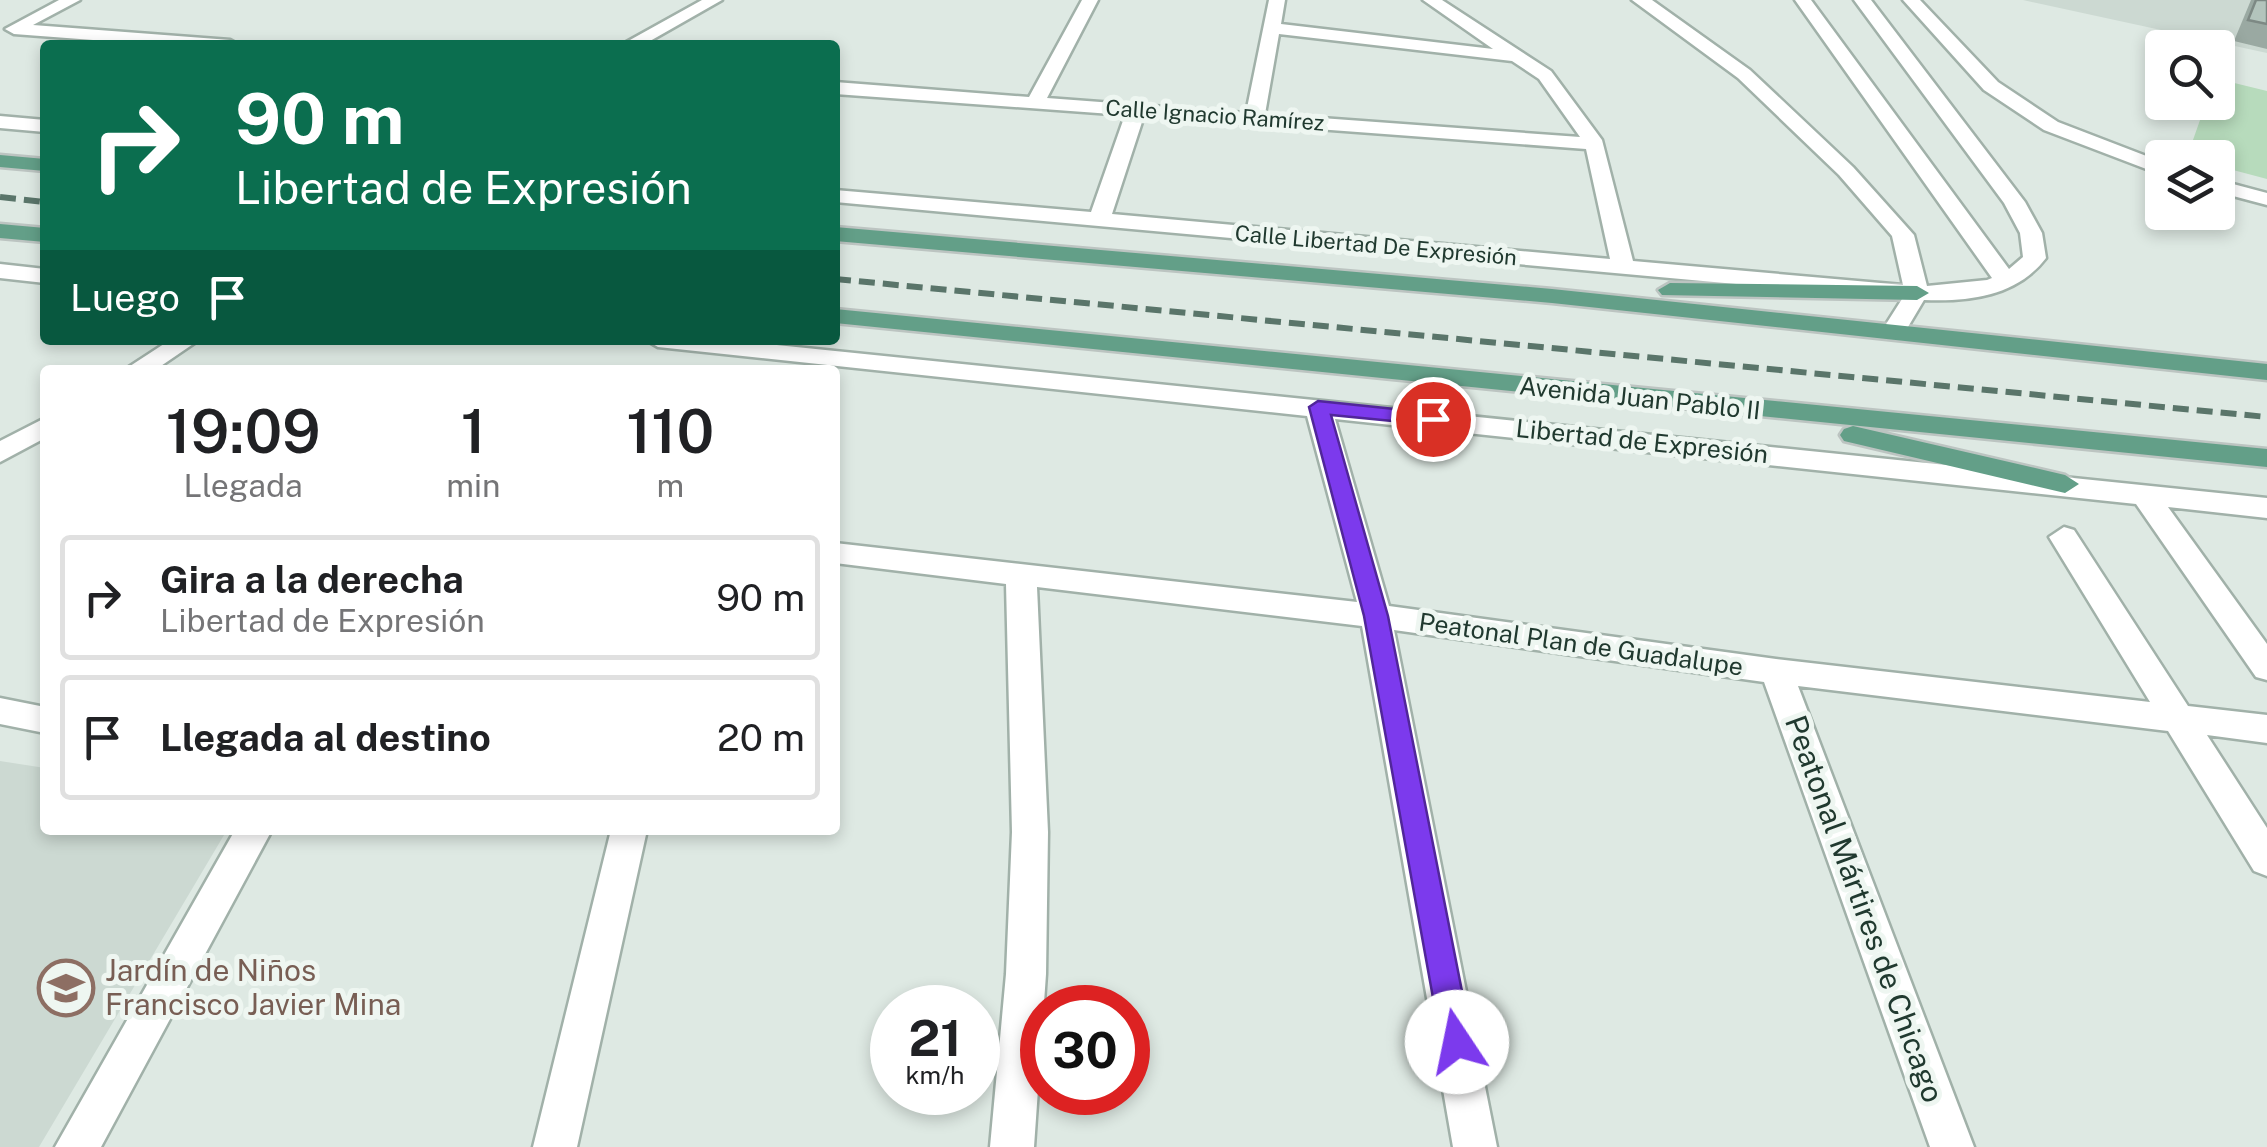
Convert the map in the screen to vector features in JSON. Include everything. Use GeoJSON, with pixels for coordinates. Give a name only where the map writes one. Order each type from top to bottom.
{"type":"FeatureCollection","features":[{"type":"Feature","properties":{"kind":"main road"},"geometry":{"type":"LineString","coordinates":[[0,161],[40,165]]}},
{"type":"Feature","properties":{"kind":"main road"},"geometry":{"type":"LineString","coordinates":[[0,231],[40,235]]}},
{"type":"Feature","properties":{"kind":"main road"},"geometry":{"type":"LineString","coordinates":[[840,234],[1552,296],[2267,372]]}},
{"type":"Feature","properties":{"kind":"main road"},"geometry":{"type":"LineString","coordinates":[[1552,296],[1608,290],[1917,293]]}},
{"type":"Feature","properties":{"kind":"main road","name":"Avenida Juan Pablo II"},"geometry":{"type":"LineString","coordinates":[[840,317],[2267,458]]}},
{"type":"Feature","properties":{"kind":"main road"},"geometry":{"type":"LineString","coordinates":[[1743,409],[2066,484]]}},
{"type":"Feature","properties":{"kind":"street"},"geometry":{"type":"LineString","coordinates":[[7,32],[72,0]]}},
{"type":"Feature","properties":{"kind":"street"},"geometry":{"type":"LineString","coordinates":[[700,0],[713,0]]}},
{"type":"Feature","properties":{"kind":"street"},"geometry":{"type":"LineString","coordinates":[[639,40],[713,0]]}},
{"type":"Feature","properties":{"kind":"street"},"geometry":{"type":"LineString","coordinates":[[1036,102],[1090,0]]}},
{"type":"Feature","properties":{"kind":"street"},"geometry":{"type":"LineString","coordinates":[[1255,118],[1277,0]]}},
{"type":"Feature","properties":{"kind":"street"},"geometry":{"type":"LineString","coordinates":[[1432,0],[1545,74],[1594,144],[1623,265]]}},
{"type":"Feature","properties":{"kind":"street"},"geometry":{"type":"LineString","coordinates":[[1640,0],[1690,31],[1744,74],[1846,171],[1903,234],[1917,293],[1894,332]]}},
{"type":"Feature","properties":{"kind":"street"},"geometry":{"type":"LineString","coordinates":[[1803,0],[2006,282],[2035,258],[2030,233],[2014,202],[1862,0]]}},
{"type":"Feature","properties":{"kind":"street"},"geometry":{"type":"LineString","coordinates":[[1911,0],[1991,86],[2051,126],[2145,162]]}},
{"type":"Feature","properties":{"kind":"street"},"geometry":{"type":"LineString","coordinates":[[1271,28],[1519,56]]}},
{"type":"Feature","properties":{"kind":"street"},"geometry":{"type":"LineString","coordinates":[[7,32],[144,40]]}},
{"type":"Feature","properties":{"kind":"street","name":"Calle Ignacio Ramírez"},"geometry":{"type":"LineString","coordinates":[[840,88],[1594,144]]}},
{"type":"Feature","properties":{"kind":"street"},"geometry":{"type":"LineString","coordinates":[[1100,219],[1136,111]]}},
{"type":"Feature","properties":{"kind":"street"},"geometry":{"type":"LineString","coordinates":[[0,122],[40,126]]}},
{"type":"Feature","properties":{"kind":"street"},"geometry":{"type":"LineString","coordinates":[[2235,191],[2267,199]]}},
{"type":"Feature","properties":{"kind":"street","name":"Calle Libertad De Expresión"},"geometry":{"type":"LineString","coordinates":[[840,196],[1917,293],[1962,296],[2006,282]]}},
{"type":"Feature","properties":{"kind":"street"},"geometry":{"type":"LineString","coordinates":[[0,271],[40,275]]}},
{"type":"Feature","properties":{"kind":"street"},"geometry":{"type":"LineString","coordinates":[[145,365],[179,345]]}},
{"type":"Feature","properties":{"kind":"street","name":"Libertad de Expresión"},"geometry":{"type":"LineString","coordinates":[[707,345],[2066,484],[2266,509]]}},
{"type":"Feature","properties":{"kind":"street"},"geometry":{"type":"LineString","coordinates":[[1318,407],[1376,616],[1475,1147]]}},
{"type":"Feature","properties":{"kind":"street"},"geometry":{"type":"LineString","coordinates":[[3,449],[40,429]]}},
{"type":"Feature","properties":{"kind":"street"},"geometry":{"type":"LineString","coordinates":[[3,449],[40,452]]}},
{"type":"Feature","properties":{"kind":"street"},"geometry":{"type":"LineString","coordinates":[[2145,496],[2267,668]]}},
{"type":"Feature","properties":{"kind":"street"},"geometry":{"type":"LineString","coordinates":[[2064,537],[2267,860]]}},
{"type":"Feature","properties":{"kind":"street","name":"Peatonal Plan de Guadalupe"},"geometry":{"type":"LineString","coordinates":[[840,553],[2267,729]]}},
{"type":"Feature","properties":{"kind":"street"},"geometry":{"type":"LineString","coordinates":[[1012,1147],[1026,974],[1030,832],[1021,576]]}},
{"type":"Feature","properties":{"kind":"street","name":"Peatonal Mártires de Chicago"},"geometry":{"type":"LineString","coordinates":[[1776,671],[1952,1147]]}},
{"type":"Feature","properties":{"kind":"street"},"geometry":{"type":"LineString","coordinates":[[0,711],[40,719]]}},
{"type":"Feature","properties":{"kind":"street"},"geometry":{"type":"LineString","coordinates":[[78,1147],[251,835]]}},
{"type":"Feature","properties":{"kind":"street"},"geometry":{"type":"LineString","coordinates":[[555,1147],[629,835]]}},
{"type":"Feature","properties":{"kind":"shaded area"},"geometry":{"type":"Polygon","coordinates":[[[2023,0],[2267,0],[2267,53],[2235,46],[2235,30],[2161,30],[2023,0]]]}},
{"type":"Feature","properties":{"kind":"shaded area","name":"Jardín de Niños Francisco Javier Mina"},"geometry":{"type":"Polygon","coordinates":[[[0,761],[40,767],[40,835],[224,835],[39,1147],[0,1147],[0,761]]]}},
{"type":"Feature","properties":{"kind":"green space"},"geometry":{"type":"Polygon","coordinates":[[[2235,83],[2267,91],[2267,179],[2235,171],[2235,140],[2193,140],[2200,120],[2235,120],[2235,83]]]}},
{"type":"Feature","properties":{"kind":"building"},"geometry":{"type":"Polygon","coordinates":[[[2256,0],[2267,0],[2267,24],[2248,20],[2256,0]]]}},
{"type":"Feature","properties":{"kind":"railway"},"geometry":{"type":"LineString","coordinates":[[0,197],[40,201]]}},
{"type":"Feature","properties":{"kind":"railway"},"geometry":{"type":"LineString","coordinates":[[840,279],[2267,417]]}},
{"type":"Feature","properties":{"kind":"place","name":"Jardín de Niños Francisco Javier Mina"},"geometry":{"type":"Point","coordinates":[66,988]}},
{"type":"Feature","properties":{"kind":"route"},"geometry":{"type":"LineString","coordinates":[[1433,419],[1318,407],[1376,616],[1457,1042]]}}]}
